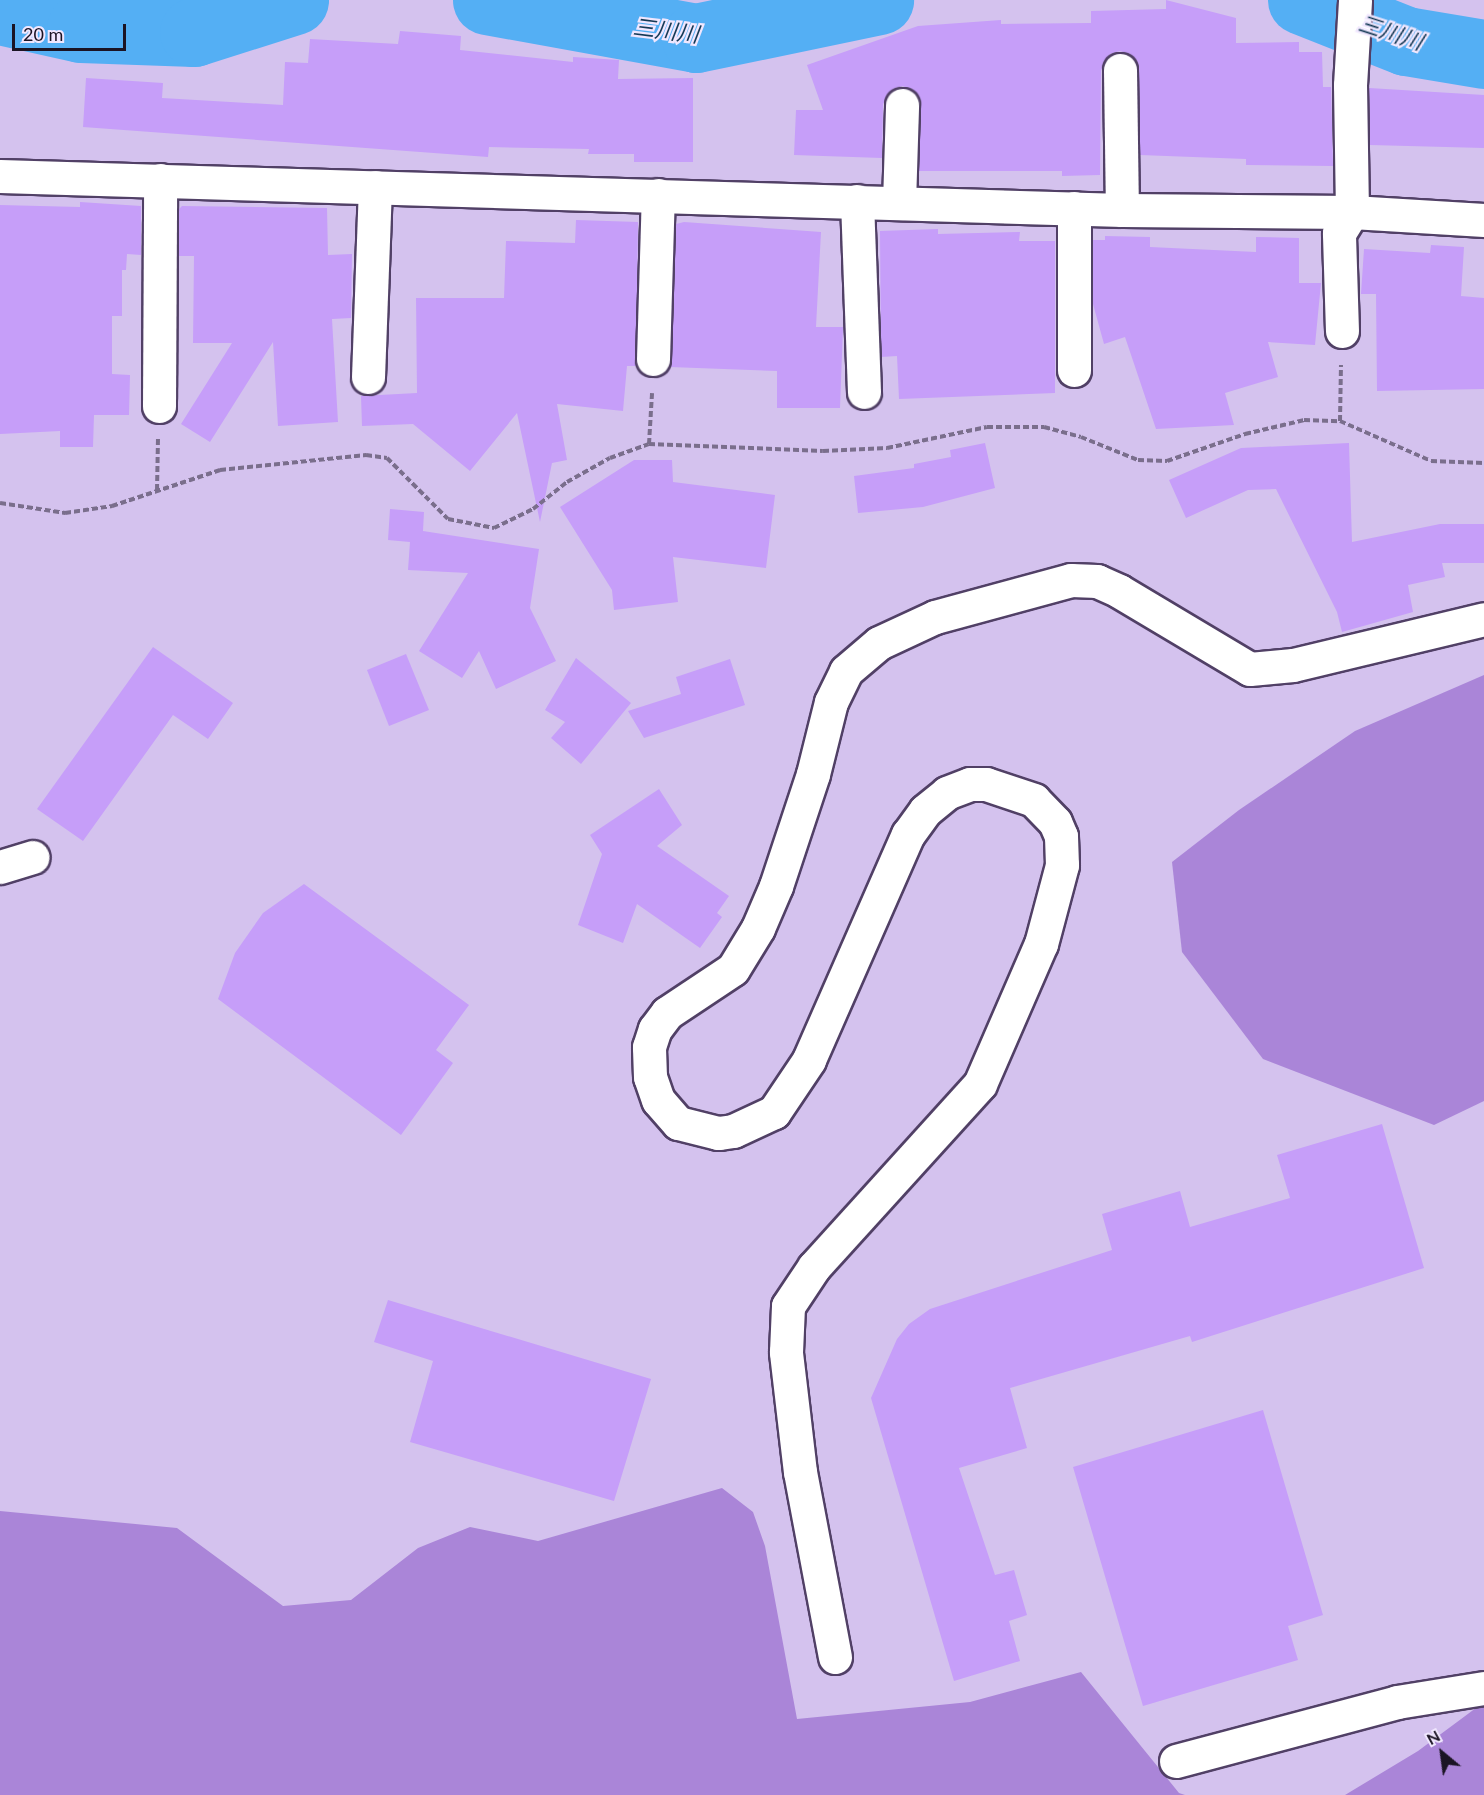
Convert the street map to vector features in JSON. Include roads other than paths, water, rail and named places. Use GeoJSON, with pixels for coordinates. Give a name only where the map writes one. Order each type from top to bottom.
{"type":"FeatureCollection","features":[{"type":"Feature","properties":{"kind":"street"},"geometry":{"type":"LineString","coordinates":[[1342,331],[1338,233],[1352,212],[1350,85],[1355,0]]}},
{"type":"Feature","properties":{"kind":"street"},"geometry":{"type":"LineString","coordinates":[[1120,70],[1122,210]]}},
{"type":"Feature","properties":{"kind":"street"},"geometry":{"type":"LineString","coordinates":[[899,202],[902,105]]}},
{"type":"Feature","properties":{"kind":"street"},"geometry":{"type":"LineString","coordinates":[[0,176],[1122,210],[1352,212],[1484,220]]}},
{"type":"Feature","properties":{"kind":"street"},"geometry":{"type":"LineString","coordinates":[[159,406],[160,180]]}},
{"type":"Feature","properties":{"kind":"street"},"geometry":{"type":"LineString","coordinates":[[368,377],[375,187]]}},
{"type":"Feature","properties":{"kind":"street"},"geometry":{"type":"LineString","coordinates":[[653,359],[658,195]]}},
{"type":"Feature","properties":{"kind":"street"},"geometry":{"type":"LineString","coordinates":[[857,201],[864,392]]}},
{"type":"Feature","properties":{"kind":"street"},"geometry":{"type":"LineString","coordinates":[[1074,208],[1074,370]]}},
{"type":"Feature","properties":{"kind":"street"},"geometry":{"type":"LineString","coordinates":[[835,1657],[801,1472],[786,1352],[788,1306],[814,1267],[980,1084],[1041,944],[1062,865],[1061,836],[1055,822],[1034,800],[986,784],[970,784],[947,793],[925,811],[908,834],[809,1060],[774,1112],[733,1131],[718,1133],[678,1123],[658,1100],[650,1077],[649,1047],[655,1029],[667,1013],[733,969],[758,928],[776,886],[813,774],[831,702],[846,671],[879,643],[935,616],[1071,580],[1097,581],[1119,591],[1250,669],[1293,665],[1484,619]]}},
{"type":"Feature","properties":{"kind":"street"},"geometry":{"type":"LineString","coordinates":[[0,867],[32,857]]}},
{"type":"Feature","properties":{"kind":"street"},"geometry":{"type":"LineString","coordinates":[[1176,1761],[1397,1702],[1484,1688]]}},
{"type":"Feature","properties":{"kind":"waterway","name":"三川川"},"geometry":{"type":"LineString","coordinates":[[0,10],[81,28],[194,32],[294,0]]}},
{"type":"Feature","properties":{"kind":"waterway","name":"三川川"},"geometry":{"type":"LineString","coordinates":[[487,0],[696,38],[879,0]]}},
{"type":"Feature","properties":{"kind":"waterway","name":"三川川"},"geometry":{"type":"LineString","coordinates":[[1302,0],[1406,41],[1484,54]]}}]}
